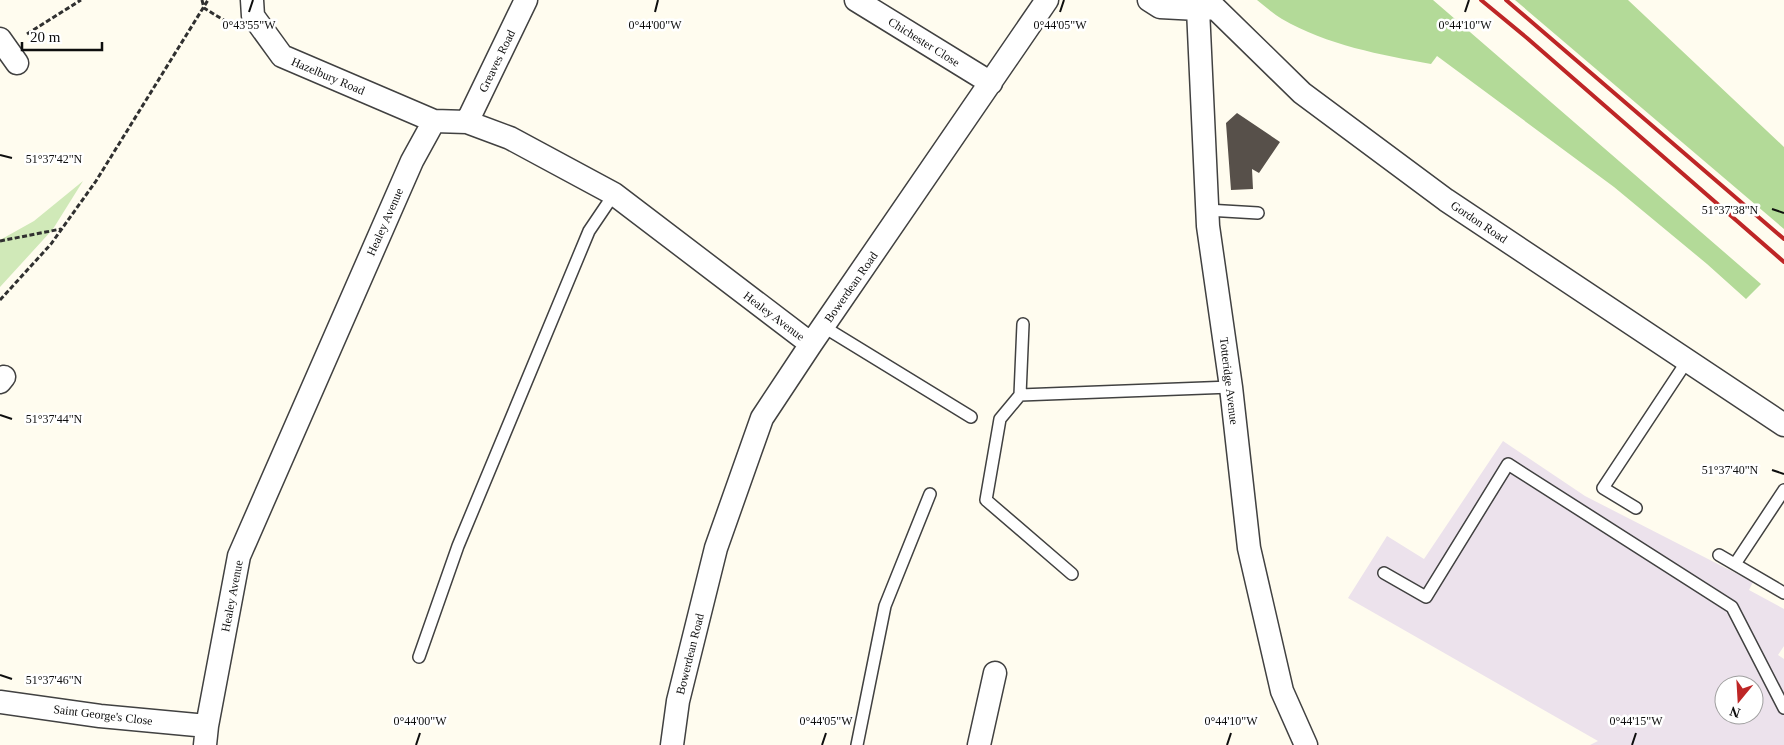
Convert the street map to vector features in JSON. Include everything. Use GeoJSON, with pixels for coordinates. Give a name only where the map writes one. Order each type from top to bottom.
{"type":"FeatureCollection","features":[{"type":"Feature","properties":{"kind":"street","name":"Hazelbury Road"},"geometry":{"type":"LineString","coordinates":[[252,0],[253,16],[282,56],[434,121]]}},
{"type":"Feature","properties":{"kind":"street","name":"Greaves Road"},"geometry":{"type":"LineString","coordinates":[[467,122],[526,0]]}},
{"type":"Feature","properties":{"kind":"street","name":"Chichester Close"},"geometry":{"type":"LineString","coordinates":[[856,0],[991,83]]}},
{"type":"Feature","properties":{"kind":"street","name":"Bowerdean Road"},"geometry":{"type":"LineString","coordinates":[[672,745],[678,701],[716,548],[762,418],[1047,0]]}},
{"type":"Feature","properties":{"kind":"street"},"geometry":{"type":"LineString","coordinates":[[1150,0],[1160,7],[1198,5]]}},
{"type":"Feature","properties":{"kind":"street","name":"Totteridge Avenue"},"geometry":{"type":"LineString","coordinates":[[1198,5],[1207,210],[1231,387],[1248,548],[1282,691],[1306,745]]}},
{"type":"Feature","properties":{"kind":"street","name":"Gordon Road"},"geometry":{"type":"LineString","coordinates":[[1198,5],[1215,8],[1302,93],[1446,200],[1784,425]]}},
{"type":"Feature","properties":{"kind":"street","name":"Healey Avenue"},"geometry":{"type":"LineString","coordinates":[[206,736],[239,556],[412,161],[434,121],[467,122],[510,138],[614,194],[817,336]]}},
{"type":"Feature","properties":{"kind":"street"},"geometry":{"type":"LineString","coordinates":[[979,745],[995,673]]}},
{"type":"Feature","properties":{"kind":"street","name":"Saint George's Close"},"geometry":{"type":"LineString","coordinates":[[0,702],[100,716],[206,736]]}},
{"type":"Feature","properties":{"kind":"lane"},"geometry":{"type":"LineString","coordinates":[[419,657],[458,546],[589,231],[614,194]]}},
{"type":"Feature","properties":{"kind":"lane"},"geometry":{"type":"LineString","coordinates":[[1207,210],[1258,212]]}},
{"type":"Feature","properties":{"kind":"lane"},"geometry":{"type":"LineString","coordinates":[[1023,324],[1020,395],[1000,419],[986,500],[1072,574]]}},
{"type":"Feature","properties":{"kind":"lane"},"geometry":{"type":"LineString","coordinates":[[817,336],[971,417]]}},
{"type":"Feature","properties":{"kind":"lane"},"geometry":{"type":"LineString","coordinates":[[1636,508],[1602,488],[1687,361]]}},
{"type":"Feature","properties":{"kind":"lane"},"geometry":{"type":"LineString","coordinates":[[1020,395],[1231,387]]}},
{"type":"Feature","properties":{"kind":"lane"},"geometry":{"type":"LineString","coordinates":[[1384,573],[1426,597],[1508,464],[1732,607],[1784,708]]}},
{"type":"Feature","properties":{"kind":"lane"},"geometry":{"type":"LineString","coordinates":[[1735,564],[1784,490]]}},
{"type":"Feature","properties":{"kind":"lane"},"geometry":{"type":"LineString","coordinates":[[857,745],[885,606],[930,494]]}},
{"type":"Feature","properties":{"kind":"lane"},"geometry":{"type":"LineString","coordinates":[[1719,554],[1784,592]]}},
{"type":"Feature","properties":{"kind":"path"},"geometry":{"type":"LineString","coordinates":[[7,50],[81,0]]}},
{"type":"Feature","properties":{"kind":"path"},"geometry":{"type":"LineString","coordinates":[[202,0],[204,8]]}},
{"type":"Feature","properties":{"kind":"path"},"geometry":{"type":"LineString","coordinates":[[0,300],[51,244],[96,181],[208,0]]}},
{"type":"Feature","properties":{"kind":"path"},"geometry":{"type":"LineString","coordinates":[[0,241],[62,229]]}},
{"type":"Feature","properties":{"kind":"shaded area"},"geometry":{"type":"Polygon","coordinates":[[[1503,441],[1585,496],[1753,582],[1749,590],[1784,609],[1784,646],[1778,655],[1784,659],[1784,745],[1590,745],[1598,741],[1348,598],[1387,536],[1424,559],[1503,441]]]}},
{"type":"Feature","properties":{"kind":"green space"},"geometry":{"type":"Polygon","coordinates":[[[1257,0],[1433,0],[1761,284],[1746,299],[1614,187],[1437,56],[1431,64],[1355,48],[1299,28],[1282,19],[1257,0]]]}},
{"type":"Feature","properties":{"kind":"green space"},"geometry":{"type":"Polygon","coordinates":[[[1515,0],[1628,0],[1784,147],[1784,229],[1515,0]]]}},
{"type":"Feature","properties":{"kind":"green space"},"geometry":{"type":"Polygon","coordinates":[[[83,181],[53,229],[0,287],[0,240],[34,221],[83,181]]]}},
{"type":"Feature","properties":{"kind":"building"},"geometry":{"type":"Polygon","coordinates":[[[1237,113],[1280,142],[1259,173],[1252,169],[1253,189],[1231,190],[1226,123],[1237,113]]]}},
{"type":"Feature","properties":{"kind":"railway"},"geometry":{"type":"LineString","coordinates":[[1481,0],[1784,262]]}},
{"type":"Feature","properties":{"kind":"railway"},"geometry":{"type":"LineString","coordinates":[[1506,0],[1784,239]]}}]}
